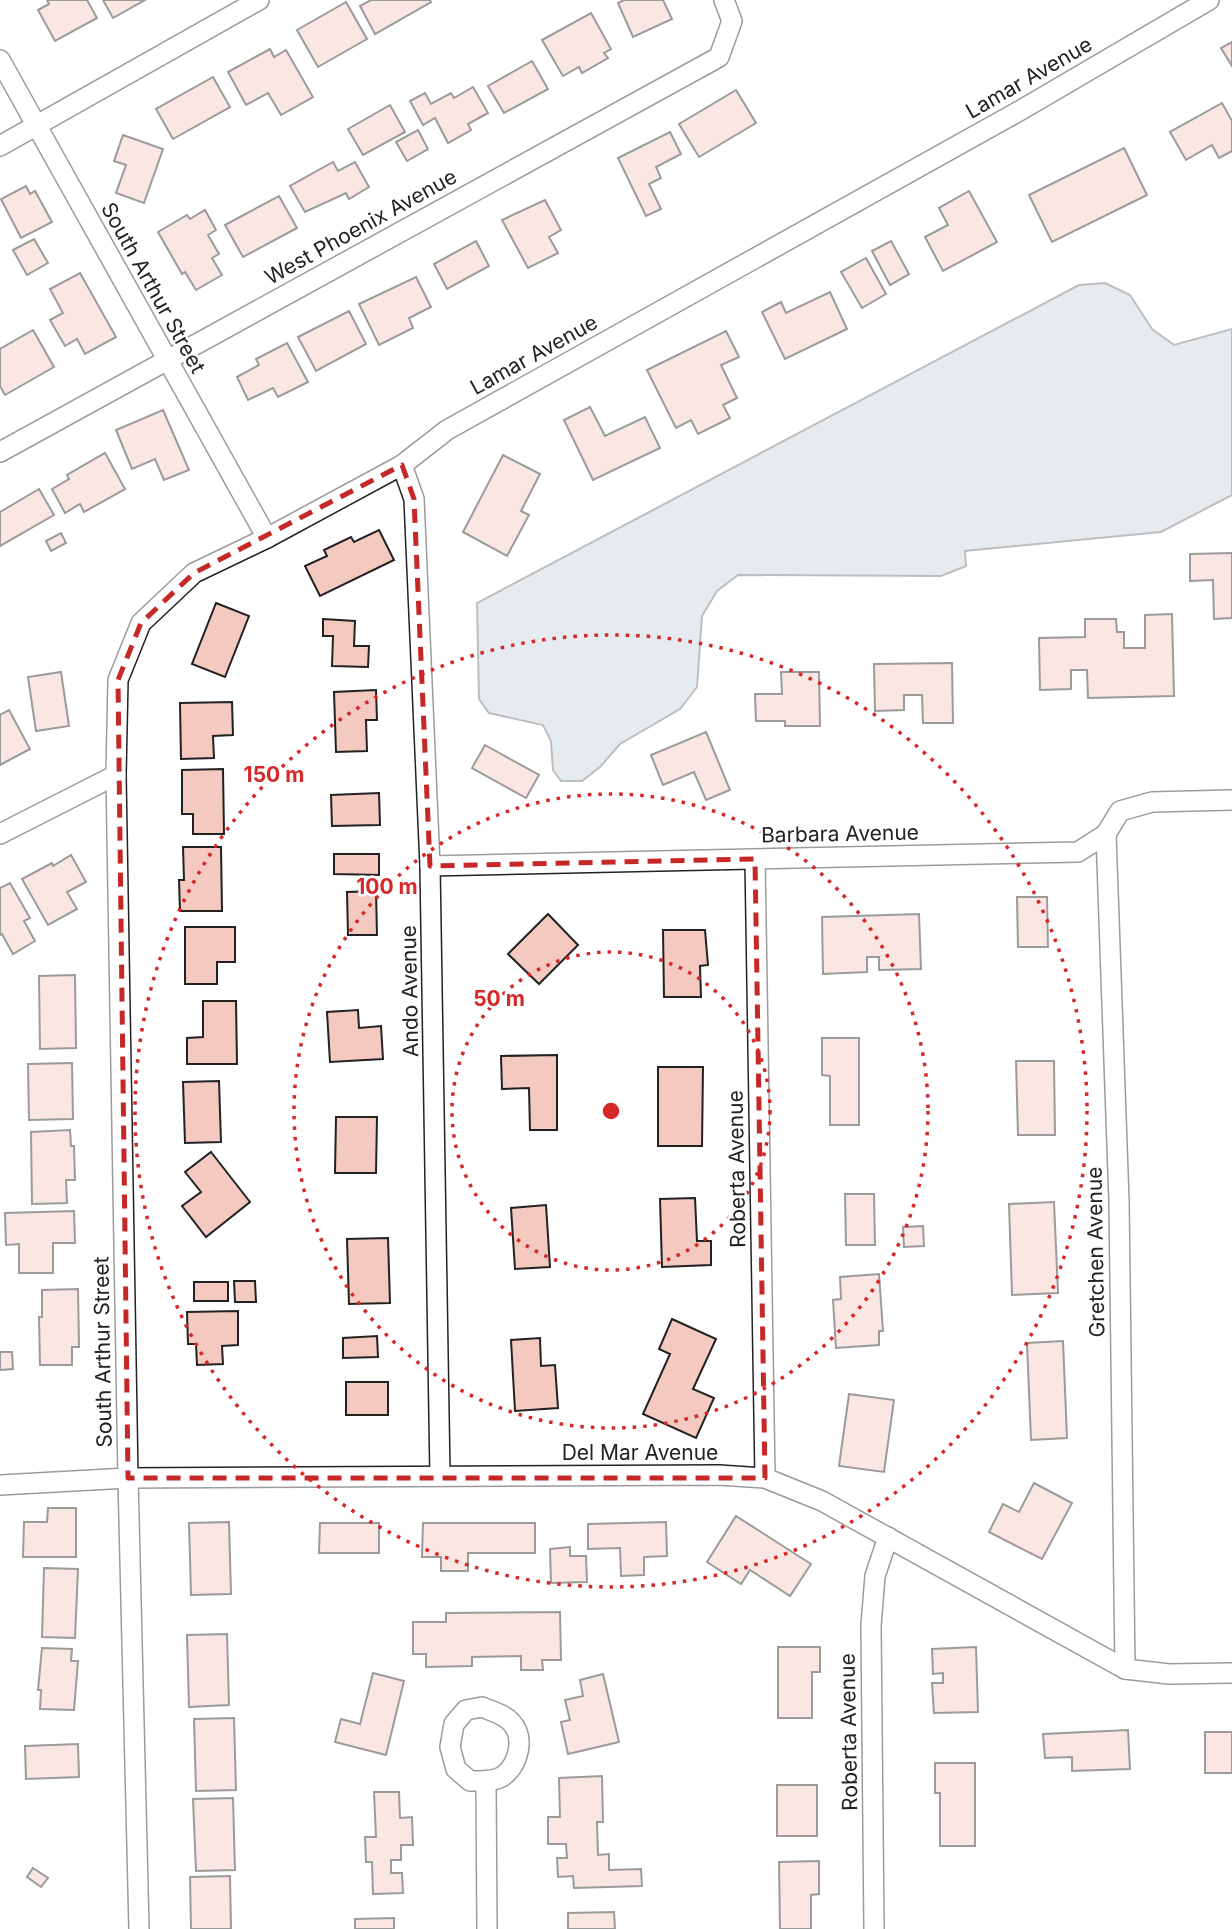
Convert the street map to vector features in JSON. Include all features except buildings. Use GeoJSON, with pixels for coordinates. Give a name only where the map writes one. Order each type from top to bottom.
{"type":"FeatureCollection","features":[{"type":"Feature","properties":{"kind":"street"},"geometry":{"type":"LineString","coordinates":[[0,146],[259,0]]}},
{"type":"Feature","properties":{"kind":"street","name":"West Phoenix Avenue"},"geometry":{"type":"LineString","coordinates":[[0,452],[719,57],[732,22],[724,0]]}},
{"type":"Feature","properties":{"kind":"street","name":"Lamar Avenue"},"geometry":{"type":"LineString","coordinates":[[116,775],[118,680],[141,623],[194,573],[267,538],[402,465],[447,430],[1021,110],[1209,0]]}},
{"type":"Feature","properties":{"kind":"street","name":"South Arthur Street"},"geometry":{"type":"LineString","coordinates":[[0,60],[267,538]]}},
{"type":"Feature","properties":{"kind":"street","name":"Ando Avenue"},"geometry":{"type":"LineString","coordinates":[[402,465],[414,499],[430,866],[440,1476]]}},
{"type":"Feature","properties":{"kind":"street"},"geometry":{"type":"LineString","coordinates":[[0,834],[116,775]]}},
{"type":"Feature","properties":{"kind":"street","name":"South Arthur Street"},"geometry":{"type":"LineString","coordinates":[[116,775],[139,1929]]}},
{"type":"Feature","properties":{"kind":"street","name":"Barbara Avenue"},"geometry":{"type":"LineString","coordinates":[[430,866],[1078,852],[1106,834],[1120,811],[1152,802],[1232,800]]}},
{"type":"Feature","properties":{"kind":"street","name":"Gretchen Avenue"},"geometry":{"type":"LineString","coordinates":[[1106,834],[1119,1201],[1125,1669]]}},
{"type":"Feature","properties":{"kind":"street","name":"Roberta Avenue"},"geometry":{"type":"LineString","coordinates":[[755,859],[765,1478]]}},
{"type":"Feature","properties":{"kind":"street","name":"Del Mar Avenue"},"geometry":{"type":"LineString","coordinates":[[0,1485],[128,1478],[719,1475],[765,1478],[822,1501],[1125,1669],[1169,1674],[1232,1674]]}},
{"type":"Feature","properties":{"kind":"street","name":"Roberta Avenue"},"geometry":{"type":"LineString","coordinates":[[874,1929],[871,1626],[875,1576],[888,1537]]}},
{"type":"Feature","properties":{"kind":"street"},"geometry":{"type":"LineString","coordinates":[[486,1781],[487,1929]]}},
{"type":"Feature","properties":{"kind":"highlighted area"},"geometry":{"type":"Polygon","coordinates":[[[402,465],[414,499],[430,866],[755,859],[765,1478],[128,1478],[118,680],[141,623],[194,573],[402,465]]]}},
{"type":"Feature","properties":{"kind":"shaded area"},"geometry":{"type":"Polygon","coordinates":[[[1105,283],[1130,295],[1152,329],[1174,345],[1232,329],[1232,495],[1161,532],[965,551],[966,566],[941,576],[738,575],[717,591],[702,616],[697,687],[680,709],[620,744],[600,767],[582,781],[561,781],[553,770],[551,741],[543,725],[489,713],[479,699],[477,603],[1079,285],[1105,283]]]}}]}
